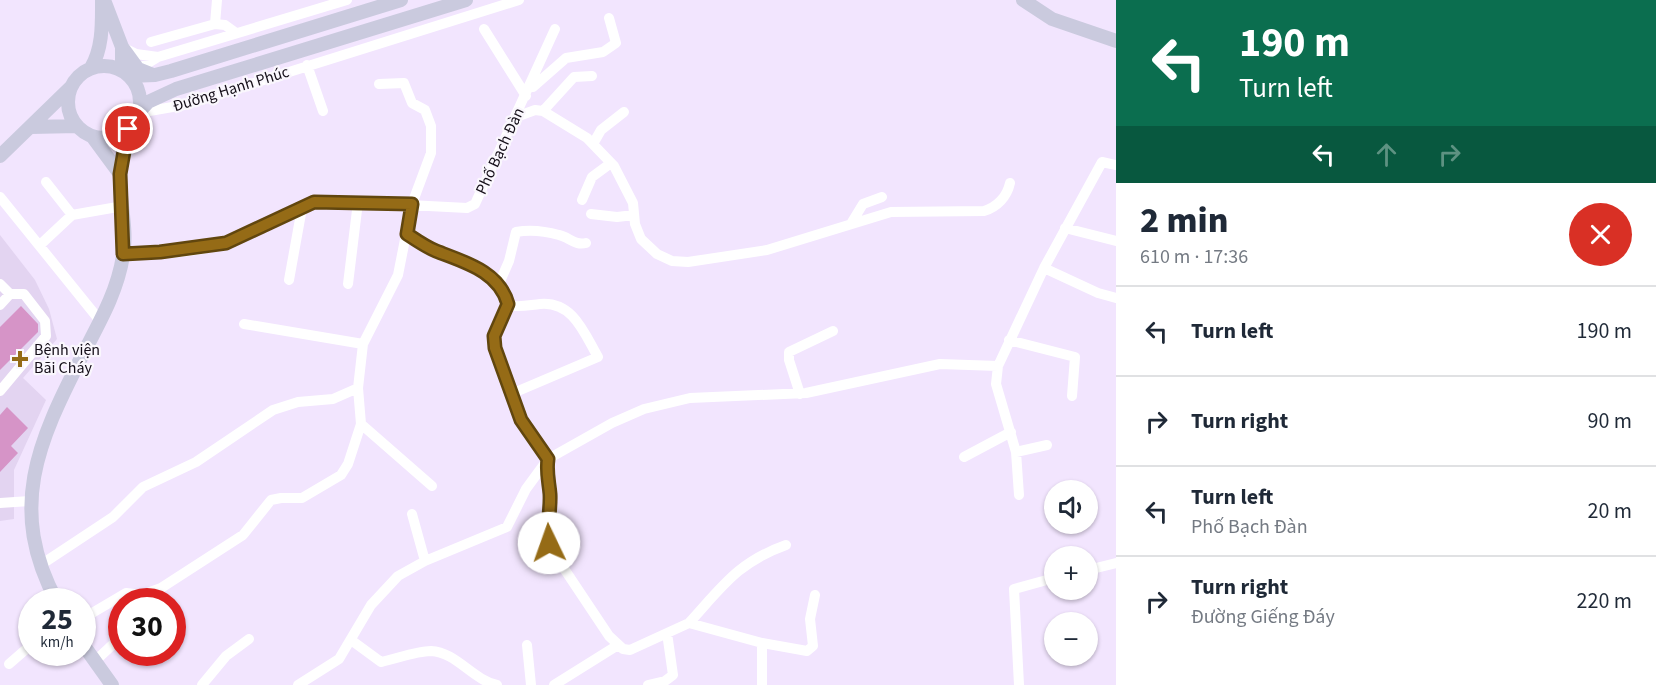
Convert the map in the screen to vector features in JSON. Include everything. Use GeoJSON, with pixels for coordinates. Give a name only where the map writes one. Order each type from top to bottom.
{"type":"FeatureCollection","features":[{"type":"Feature","properties":{"kind":"main road"},"geometry":{"type":"LineString","coordinates":[[51,588],[35,545],[30,501],[35,463],[47,425],[111,302],[123,254],[120,174],[128,129],[138,113],[139,93],[103,0]]}},
{"type":"Feature","properties":{"kind":"main road"},"geometry":{"type":"LineString","coordinates":[[0,156],[71,87],[76,79],[91,68],[98,56],[103,0]]}},
{"type":"Feature","properties":{"kind":"main road"},"geometry":{"type":"LineString","coordinates":[[91,68],[101,66],[155,75],[401,0]]}},
{"type":"Feature","properties":{"kind":"main road","name":"Đường Hạnh Phúc"},"geometry":{"type":"LineString","coordinates":[[138,113],[148,102],[176,89],[466,0]]}},
{"type":"Feature","properties":{"kind":"main road"},"geometry":{"type":"LineString","coordinates":[[1023,0],[1052,19],[1116,41]]}},
{"type":"Feature","properties":{"kind":"main road"},"geometry":{"type":"LineString","coordinates":[[71,87],[68,107],[77,126],[92,136],[120,174]]}},
{"type":"Feature","properties":{"kind":"main road"},"geometry":{"type":"LineString","coordinates":[[31,127],[77,126]]}},
{"type":"Feature","properties":{"kind":"main road"},"geometry":{"type":"LineString","coordinates":[[92,136],[111,138],[128,129]]}},
{"type":"Feature","properties":{"kind":"main road"},"geometry":{"type":"LineString","coordinates":[[96,662],[112,685]]}},
{"type":"Feature","properties":{"kind":"street"},"geometry":{"type":"LineString","coordinates":[[215,24],[217,0]]}},
{"type":"Feature","properties":{"kind":"street","name":"Đường Hạnh Phúc"},"geometry":{"type":"LineString","coordinates":[[138,113],[184,105],[519,0]]}},
{"type":"Feature","properties":{"kind":"street"},"geometry":{"type":"LineString","coordinates":[[130,72],[158,57],[343,1],[345,18],[355,50]]}},
{"type":"Feature","properties":{"kind":"street"},"geometry":{"type":"LineString","coordinates":[[484,29],[527,94],[566,58],[603,52],[616,43],[609,18]]}},
{"type":"Feature","properties":{"kind":"street"},"geometry":{"type":"LineString","coordinates":[[151,42],[215,24],[225,25],[236,33]]}},
{"type":"Feature","properties":{"kind":"street","name":"Phố Bạch Đàn"},"geometry":{"type":"LineString","coordinates":[[123,254],[160,252],[226,243],[314,202],[412,204],[467,208],[475,204],[555,29]]}},
{"type":"Feature","properties":{"kind":"street"},"geometry":{"type":"LineString","coordinates":[[122,47],[136,54],[158,57]]}},
{"type":"Feature","properties":{"kind":"street"},"geometry":{"type":"LineString","coordinates":[[307,65],[323,111]]}},
{"type":"Feature","properties":{"kind":"street"},"geometry":{"type":"LineString","coordinates":[[543,111],[574,77],[592,76]]}},
{"type":"Feature","properties":{"kind":"street"},"geometry":{"type":"LineString","coordinates":[[161,588],[243,535],[271,500],[300,499],[336,479],[348,464],[361,424],[358,388],[363,345],[398,275],[412,204],[431,153],[431,126],[425,110],[412,103],[404,83],[379,84]]}},
{"type":"Feature","properties":{"kind":"street"},"geometry":{"type":"LineString","coordinates":[[516,117],[536,110],[543,111],[593,144],[611,163],[633,203],[637,232],[648,247],[664,258],[680,262],[774,249],[852,222],[896,212],[984,211],[995,207],[1010,183]]}},
{"type":"Feature","properties":{"kind":"street"},"geometry":{"type":"LineString","coordinates":[[593,144],[601,130],[624,112]]}},
{"type":"Feature","properties":{"kind":"street"},"geometry":{"type":"LineString","coordinates":[[1019,495],[1016,452],[996,384],[998,366],[1044,268],[1102,162],[1116,165]]}},
{"type":"Feature","properties":{"kind":"street"},"geometry":{"type":"LineString","coordinates":[[582,200],[592,177],[611,163]]}},
{"type":"Feature","properties":{"kind":"street"},"geometry":{"type":"LineString","coordinates":[[46,182],[72,215]]}},
{"type":"Feature","properties":{"kind":"street"},"geometry":{"type":"LineString","coordinates":[[0,197],[41,244],[101,322]]}},
{"type":"Feature","properties":{"kind":"street"},"geometry":{"type":"LineString","coordinates":[[852,222],[863,204],[882,197]]}},
{"type":"Feature","properties":{"kind":"street"},"geometry":{"type":"LineString","coordinates":[[348,284],[358,202]]}},
{"type":"Feature","properties":{"kind":"street"},"geometry":{"type":"LineString","coordinates":[[41,244],[72,215],[123,206]]}},
{"type":"Feature","properties":{"kind":"street"},"geometry":{"type":"LineString","coordinates":[[289,280],[302,208]]}},
{"type":"Feature","properties":{"kind":"street"},"geometry":{"type":"LineString","coordinates":[[591,214],[617,217],[634,215]]}},
{"type":"Feature","properties":{"kind":"street"},"geometry":{"type":"LineString","coordinates":[[1065,228],[1116,241]]}},
{"type":"Feature","properties":{"kind":"street"},"geometry":{"type":"LineString","coordinates":[[498,286],[509,261],[516,232],[536,230],[561,235],[576,244],[586,243]]}},
{"type":"Feature","properties":{"kind":"street"},"geometry":{"type":"LineString","coordinates":[[407,234],[433,250],[468,262],[498,286],[508,304]]}},
{"type":"Feature","properties":{"kind":"street"},"geometry":{"type":"LineString","coordinates":[[1044,268],[1098,293],[1116,298]]}},
{"type":"Feature","properties":{"kind":"street"},"geometry":{"type":"LineString","coordinates":[[0,284],[10,294],[24,294],[45,321],[46,336],[0,391]]}},
{"type":"Feature","properties":{"kind":"street"},"geometry":{"type":"LineString","coordinates":[[0,305],[10,294]]}},
{"type":"Feature","properties":{"kind":"street"},"geometry":{"type":"LineString","coordinates":[[508,304],[519,306],[549,303],[565,308],[577,321],[598,357],[511,394]]}},
{"type":"Feature","properties":{"kind":"street"},"geometry":{"type":"LineString","coordinates":[[508,304],[493,341],[521,420],[548,459],[546,469],[550,494],[547,525],[553,552],[609,636],[618,645],[626,649],[635,649],[688,623],[732,576],[753,558],[786,545]]}},
{"type":"Feature","properties":{"kind":"street"},"geometry":{"type":"LineString","coordinates":[[244,324],[363,345]]}},
{"type":"Feature","properties":{"kind":"street"},"geometry":{"type":"LineString","coordinates":[[800,394],[789,360],[789,352],[833,331]]}},
{"type":"Feature","properties":{"kind":"street"},"geometry":{"type":"LineString","coordinates":[[1009,340],[1075,357],[1072,396]]}},
{"type":"Feature","properties":{"kind":"street"},"geometry":{"type":"LineString","coordinates":[[298,685],[339,659],[371,605],[398,576],[425,561],[507,527],[526,489],[548,459],[621,418],[657,405],[690,398],[800,394],[940,364],[998,366]]}},
{"type":"Feature","properties":{"kind":"street"},"geometry":{"type":"LineString","coordinates":[[42,564],[112,517],[143,487],[196,462],[273,410],[289,403],[333,399],[358,388]]}},
{"type":"Feature","properties":{"kind":"street"},"geometry":{"type":"LineString","coordinates":[[361,424],[432,486]]}},
{"type":"Feature","properties":{"kind":"street"},"geometry":{"type":"LineString","coordinates":[[964,457],[1011,432]]}},
{"type":"Feature","properties":{"kind":"street"},"geometry":{"type":"LineString","coordinates":[[1016,452],[1047,445]]}},
{"type":"Feature","properties":{"kind":"street"},"geometry":{"type":"LineString","coordinates":[[0,503],[30,501]]}},
{"type":"Feature","properties":{"kind":"street"},"geometry":{"type":"LineString","coordinates":[[412,514],[425,561]]}},
{"type":"Feature","properties":{"kind":"street"},"geometry":{"type":"LineString","coordinates":[[1098,568],[1116,563]]}},
{"type":"Feature","properties":{"kind":"street"},"geometry":{"type":"LineString","coordinates":[[1019,685],[1014,589],[1044,581]]}},
{"type":"Feature","properties":{"kind":"street"},"geometry":{"type":"LineString","coordinates":[[688,623],[762,643],[807,651],[813,646],[810,619],[815,595]]}},
{"type":"Feature","properties":{"kind":"street"},"geometry":{"type":"LineString","coordinates":[[648,685],[665,681],[673,675],[667,633]]}},
{"type":"Feature","properties":{"kind":"street"},"geometry":{"type":"LineString","coordinates":[[201,685],[226,656],[249,639]]}},
{"type":"Feature","properties":{"kind":"street"},"geometry":{"type":"LineString","coordinates":[[351,640],[381,662],[434,651],[485,683],[497,685]]}},
{"type":"Feature","properties":{"kind":"street"},"geometry":{"type":"LineString","coordinates":[[762,643],[762,685]]}},
{"type":"Feature","properties":{"kind":"street"},"geometry":{"type":"LineString","coordinates":[[527,645],[531,685]]}},
{"type":"Feature","properties":{"kind":"street"},"geometry":{"type":"LineString","coordinates":[[554,685],[618,645]]}},
{"type":"Feature","properties":{"kind":"street"},"geometry":{"type":"LineString","coordinates":[[96,660],[108,649]]}},
{"type":"Feature","properties":{"kind":"street"},"geometry":{"type":"LineString","coordinates":[[9,664],[18,656]]}},
{"type":"Feature","properties":{"kind":"shaded area","name":"Bệnh viện Bãi Cháy"},"geometry":{"type":"Polygon","coordinates":[[[0,235],[35,280],[49,309],[57,339],[23,378],[46,400],[14,470],[14,519],[0,521],[0,235]]]}},
{"type":"Feature","properties":{"kind":"building"},"geometry":{"type":"Polygon","coordinates":[[[21,306],[38,324],[38,332],[0,370],[0,327],[21,306]]]}},
{"type":"Feature","properties":{"kind":"building"},"geometry":{"type":"Polygon","coordinates":[[[7,407],[28,428],[11,446],[18,453],[0,472],[0,415],[7,407]]]}},
{"type":"Feature","properties":{"kind":"place","name":"Bệnh viện Bãi Cháy"},"geometry":{"type":"Point","coordinates":[20,359]}},
{"type":"Feature","properties":{"kind":"route"},"geometry":{"type":"LineString","coordinates":[[128,129],[120,174],[123,254],[208,247],[226,243],[314,202],[412,204],[407,234],[433,250],[468,262],[487,275],[502,291],[508,304],[495,330],[493,341],[495,348],[521,420],[548,459],[546,469],[550,494],[547,525],[549,543]]}}]}
